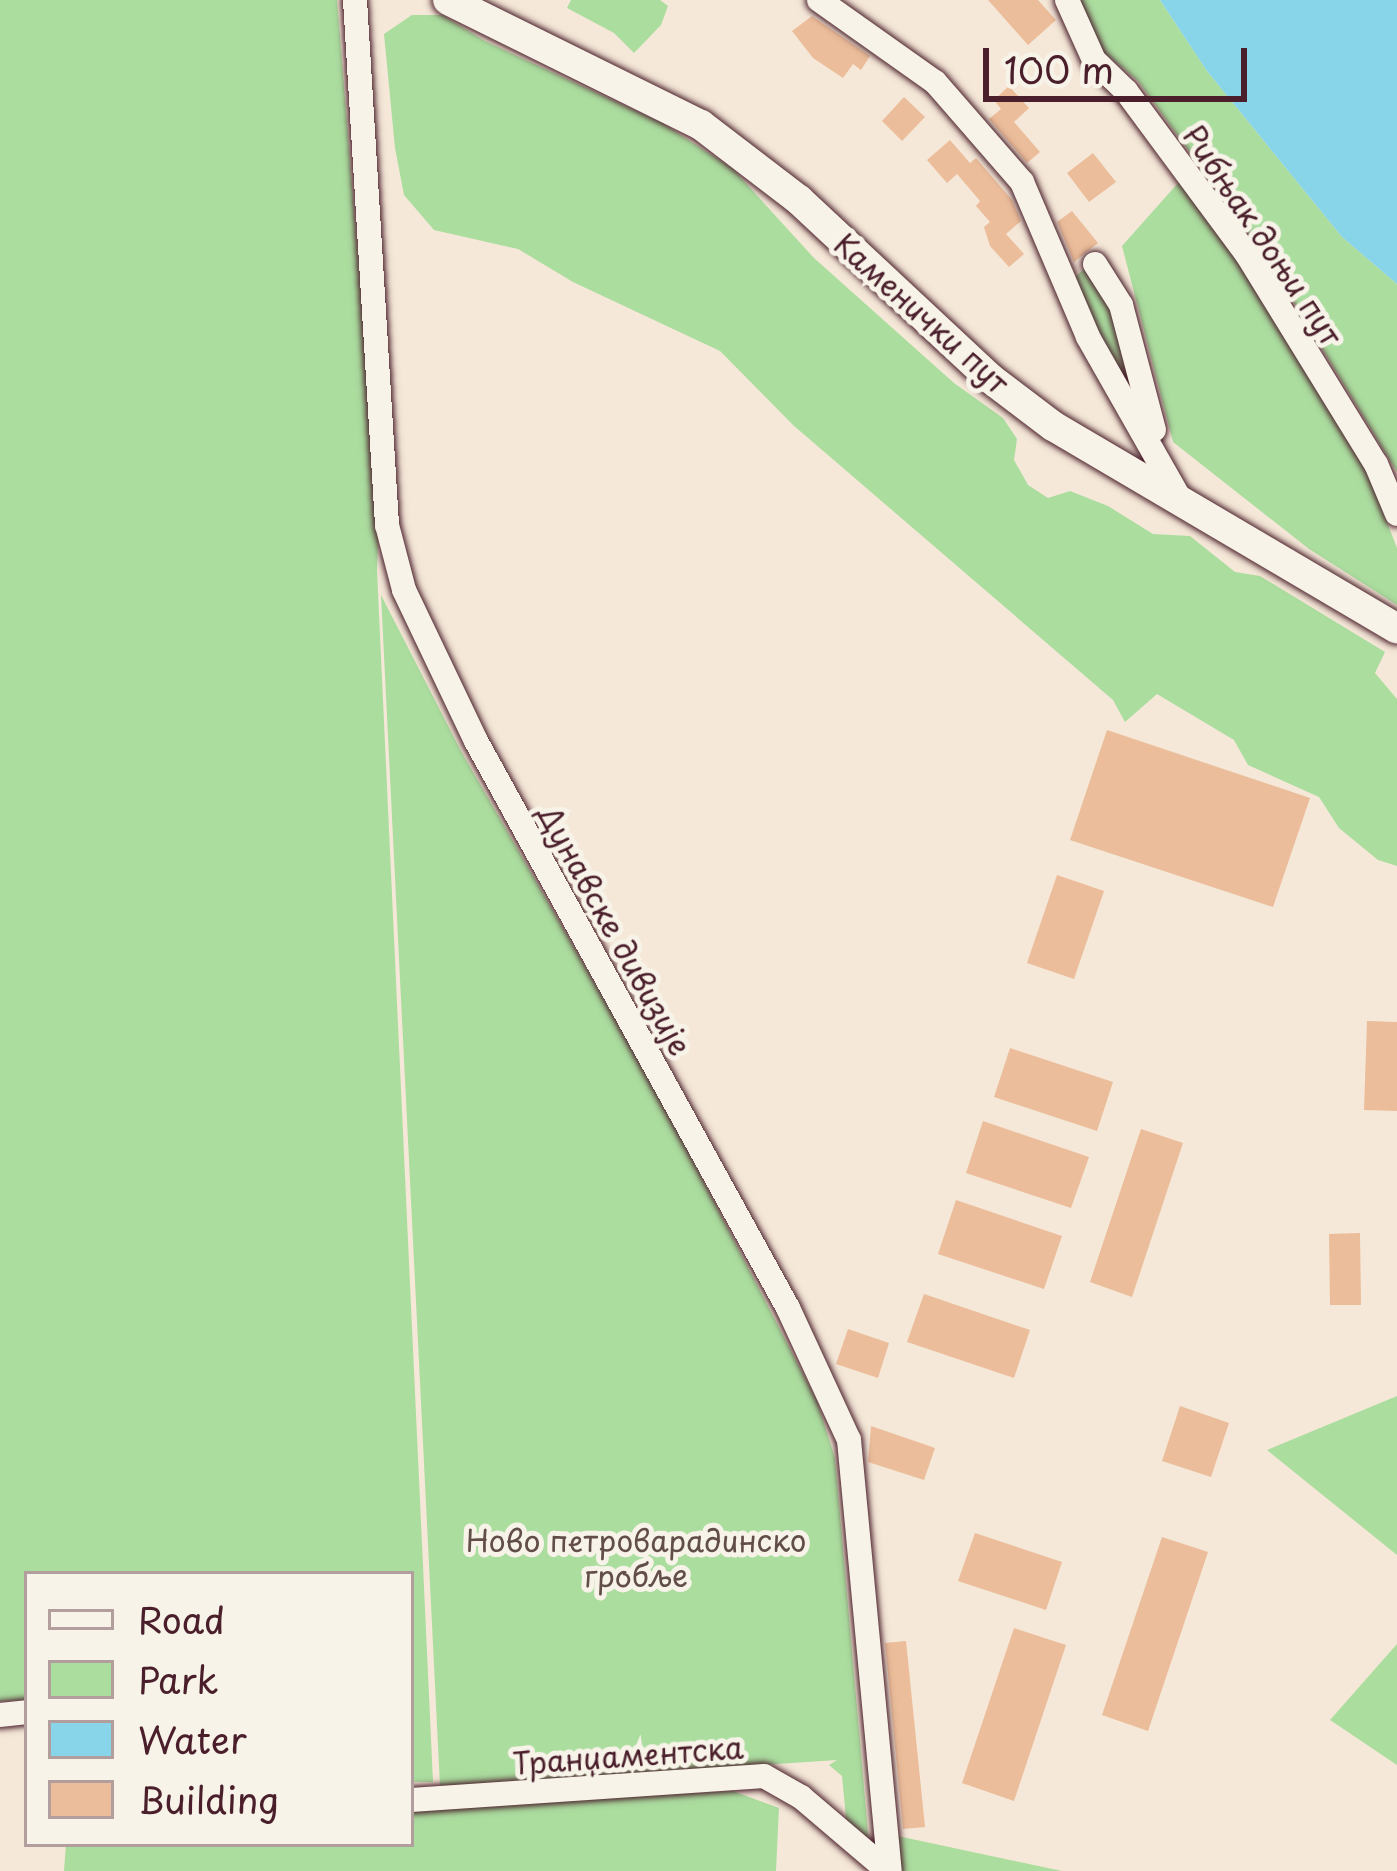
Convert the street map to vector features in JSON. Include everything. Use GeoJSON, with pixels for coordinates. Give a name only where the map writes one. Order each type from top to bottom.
{"type":"FeatureCollection","features":[{"type":"Feature","properties":{"kind":"main road","name":"Каменички пут"},"geometry":{"type":"LineString","coordinates":[[448,0],[700,125],[799,200],[991,380],[1053,426],[1397,629]]}},
{"type":"Feature","properties":{"kind":"street","name":"Дунавске дивизије"},"geometry":{"type":"LineString","coordinates":[[355,0],[387,525],[404,590],[476,741],[788,1308],[849,1440],[889,1871]]}},
{"type":"Feature","properties":{"kind":"street"},"geometry":{"type":"LineString","coordinates":[[819,0],[934,82],[1022,182],[1043,220],[1080,320],[1183,504]]}},
{"type":"Feature","properties":{"kind":"street","name":"Рибњак доњи пут"},"geometry":{"type":"LineString","coordinates":[[1067,0],[1094,60],[1126,91],[1246,253],[1376,464],[1397,514]]}},
{"type":"Feature","properties":{"kind":"street"},"geometry":{"type":"LineString","coordinates":[[1095,264],[1121,305],[1162,462]]}},
{"type":"Feature","properties":{"kind":"street","name":"Транџаментска"},"geometry":{"type":"LineString","coordinates":[[414,1800],[764,1776],[800,1797],[889,1871]]}},
{"type":"Feature","properties":{"kind":"green space"},"geometry":{"type":"Polygon","coordinates":[[[0,0],[337,0],[379,516],[377,570],[433,1782],[414,1782],[414,1571],[24,1571],[24,1700],[0,1701],[0,0]]]}},
{"type":"Feature","properties":{"kind":"green space"},"geometry":{"type":"Polygon","coordinates":[[[571,0],[660,0],[668,6],[661,25],[634,53],[614,33],[567,8],[571,0]]]}},
{"type":"Feature","properties":{"kind":"green space"},"geometry":{"type":"Polygon","coordinates":[[[1077,0],[1160,0],[1207,71],[1342,237],[1397,284],[1397,472],[1270,263],[1138,81],[1098,47],[1077,0]]]}},
{"type":"Feature","properties":{"kind":"green space"},"geometry":{"type":"Polygon","coordinates":[[[412,15],[442,15],[485,41],[662,123],[732,168],[814,258],[954,383],[1003,418],[1017,439],[1014,460],[1028,485],[1048,498],[1070,491],[1108,506],[1153,534],[1190,536],[1235,572],[1260,576],[1385,652],[1375,673],[1397,699],[1397,866],[1378,860],[1339,828],[1319,797],[1248,765],[1234,740],[1157,694],[1125,722],[1113,700],[793,425],[720,351],[573,282],[518,249],[434,230],[404,195],[395,148],[384,34],[412,15]]]}},
{"type":"Feature","properties":{"kind":"green space"},"geometry":{"type":"Polygon","coordinates":[[[1186,174],[1370,478],[1397,548],[1397,605],[1309,549],[1173,442],[1122,246],[1186,174]]]}},
{"type":"Feature","properties":{"kind":"green space"},"geometry":{"type":"Polygon","coordinates":[[[1086,267],[1112,306],[1144,420],[1070,282],[1086,267]]]}},
{"type":"Feature","properties":{"kind":"green space","name":"Ново петроварадинско гробље"},"geometry":{"type":"Polygon","coordinates":[[[381,595],[461,751],[658,1093],[817,1401],[835,1458],[869,1844],[847,1829],[842,1776],[829,1765],[837,1760],[440,1786],[381,595]]]}},
{"type":"Feature","properties":{"kind":"green space"},"geometry":{"type":"Polygon","coordinates":[[[1397,1396],[1397,1555],[1267,1450],[1397,1396]]]}},
{"type":"Feature","properties":{"kind":"green space"},"geometry":{"type":"Polygon","coordinates":[[[1397,1644],[1397,1765],[1330,1720],[1397,1644]]]}},
{"type":"Feature","properties":{"kind":"green space"},"geometry":{"type":"Polygon","coordinates":[[[733,1791],[779,1808],[776,1871],[64,1871],[66,1847],[414,1847],[414,1809],[733,1791]]]}},
{"type":"Feature","properties":{"kind":"green space"},"geometry":{"type":"Polygon","coordinates":[[[893,1835],[1062,1871],[901,1871],[893,1835]]]}},
{"type":"Feature","properties":{"kind":"water"},"geometry":{"type":"Polygon","coordinates":[[[1160,0],[1397,0],[1397,284],[1342,237],[1207,71],[1160,0]]]}},
{"type":"Feature","properties":{"kind":"building"},"geometry":{"type":"Polygon","coordinates":[[[988,0],[1038,0],[1056,20],[1028,45],[988,0]]]}},
{"type":"Feature","properties":{"kind":"building"},"geometry":{"type":"Polygon","coordinates":[[[812,16],[870,56],[861,70],[853,64],[843,78],[813,58],[792,31],[812,16]]]}},
{"type":"Feature","properties":{"kind":"building"},"geometry":{"type":"Polygon","coordinates":[[[1009,86],[1029,108],[1014,122],[1040,152],[1027,163],[989,119],[1001,109],[994,100],[1009,86]]]}},
{"type":"Feature","properties":{"kind":"building"},"geometry":{"type":"Polygon","coordinates":[[[904,97],[925,117],[902,141],[882,121],[904,97]]]}},
{"type":"Feature","properties":{"kind":"building"},"geometry":{"type":"Polygon","coordinates":[[[950,140],[970,163],[976,158],[1012,200],[1021,221],[1006,234],[1024,254],[1009,267],[990,246],[984,227],[990,222],[976,206],[980,201],[957,174],[947,183],[927,160],[950,140]]]}},
{"type":"Feature","properties":{"kind":"building"},"geometry":{"type":"Polygon","coordinates":[[[1093,153],[1116,182],[1089,202],[1067,173],[1093,153]]]}},
{"type":"Feature","properties":{"kind":"building"},"geometry":{"type":"Polygon","coordinates":[[[1072,211],[1098,243],[1074,262],[1057,222],[1072,211]]]}},
{"type":"Feature","properties":{"kind":"building"},"geometry":{"type":"Polygon","coordinates":[[[1107,730],[1310,798],[1273,907],[1070,840],[1107,730]]]}},
{"type":"Feature","properties":{"kind":"building"},"geometry":{"type":"Polygon","coordinates":[[[1057,875],[1104,891],[1074,979],[1027,963],[1057,875]]]}},
{"type":"Feature","properties":{"kind":"building"},"geometry":{"type":"Polygon","coordinates":[[[1367,1021],[1397,1022],[1397,1111],[1364,1110],[1367,1021]]]}},
{"type":"Feature","properties":{"kind":"building"},"geometry":{"type":"Polygon","coordinates":[[[1010,1048],[1113,1082],[1097,1131],[994,1097],[1010,1048]]]}},
{"type":"Feature","properties":{"kind":"building"},"geometry":{"type":"Polygon","coordinates":[[[983,1121],[1089,1157],[1071,1208],[966,1173],[983,1121]]]}},
{"type":"Feature","properties":{"kind":"building"},"geometry":{"type":"Polygon","coordinates":[[[1141,1129],[1183,1143],[1132,1297],[1090,1282],[1141,1129]]]}},
{"type":"Feature","properties":{"kind":"building"},"geometry":{"type":"Polygon","coordinates":[[[956,1200],[1062,1236],[1044,1289],[938,1254],[956,1200]]]}},
{"type":"Feature","properties":{"kind":"building"},"geometry":{"type":"Polygon","coordinates":[[[1360,1233],[1361,1305],[1330,1305],[1329,1234],[1360,1233]]]}},
{"type":"Feature","properties":{"kind":"building"},"geometry":{"type":"Polygon","coordinates":[[[924,1294],[1030,1330],[1014,1378],[907,1342],[924,1294]]]}},
{"type":"Feature","properties":{"kind":"building"},"geometry":{"type":"Polygon","coordinates":[[[848,1329],[889,1343],[878,1378],[836,1364],[848,1329]]]}},
{"type":"Feature","properties":{"kind":"building"},"geometry":{"type":"Polygon","coordinates":[[[1180,1406],[1229,1423],[1211,1477],[1162,1461],[1180,1406]]]}},
{"type":"Feature","properties":{"kind":"building"},"geometry":{"type":"Polygon","coordinates":[[[871,1426],[935,1448],[924,1480],[868,1462],[871,1426]]]}},
{"type":"Feature","properties":{"kind":"building"},"geometry":{"type":"Polygon","coordinates":[[[975,1533],[1062,1562],[1046,1610],[958,1581],[975,1533]]]}},
{"type":"Feature","properties":{"kind":"building"},"geometry":{"type":"Polygon","coordinates":[[[1162,1537],[1208,1552],[1148,1731],[1102,1715],[1162,1537]]]}},
{"type":"Feature","properties":{"kind":"building"},"geometry":{"type":"Polygon","coordinates":[[[1014,1628],[1066,1645],[1014,1801],[962,1783],[1014,1628]]]}},
{"type":"Feature","properties":{"kind":"building"},"geometry":{"type":"Polygon","coordinates":[[[906,1641],[925,1827],[903,1829],[885,1643],[906,1641]]]}}]}
